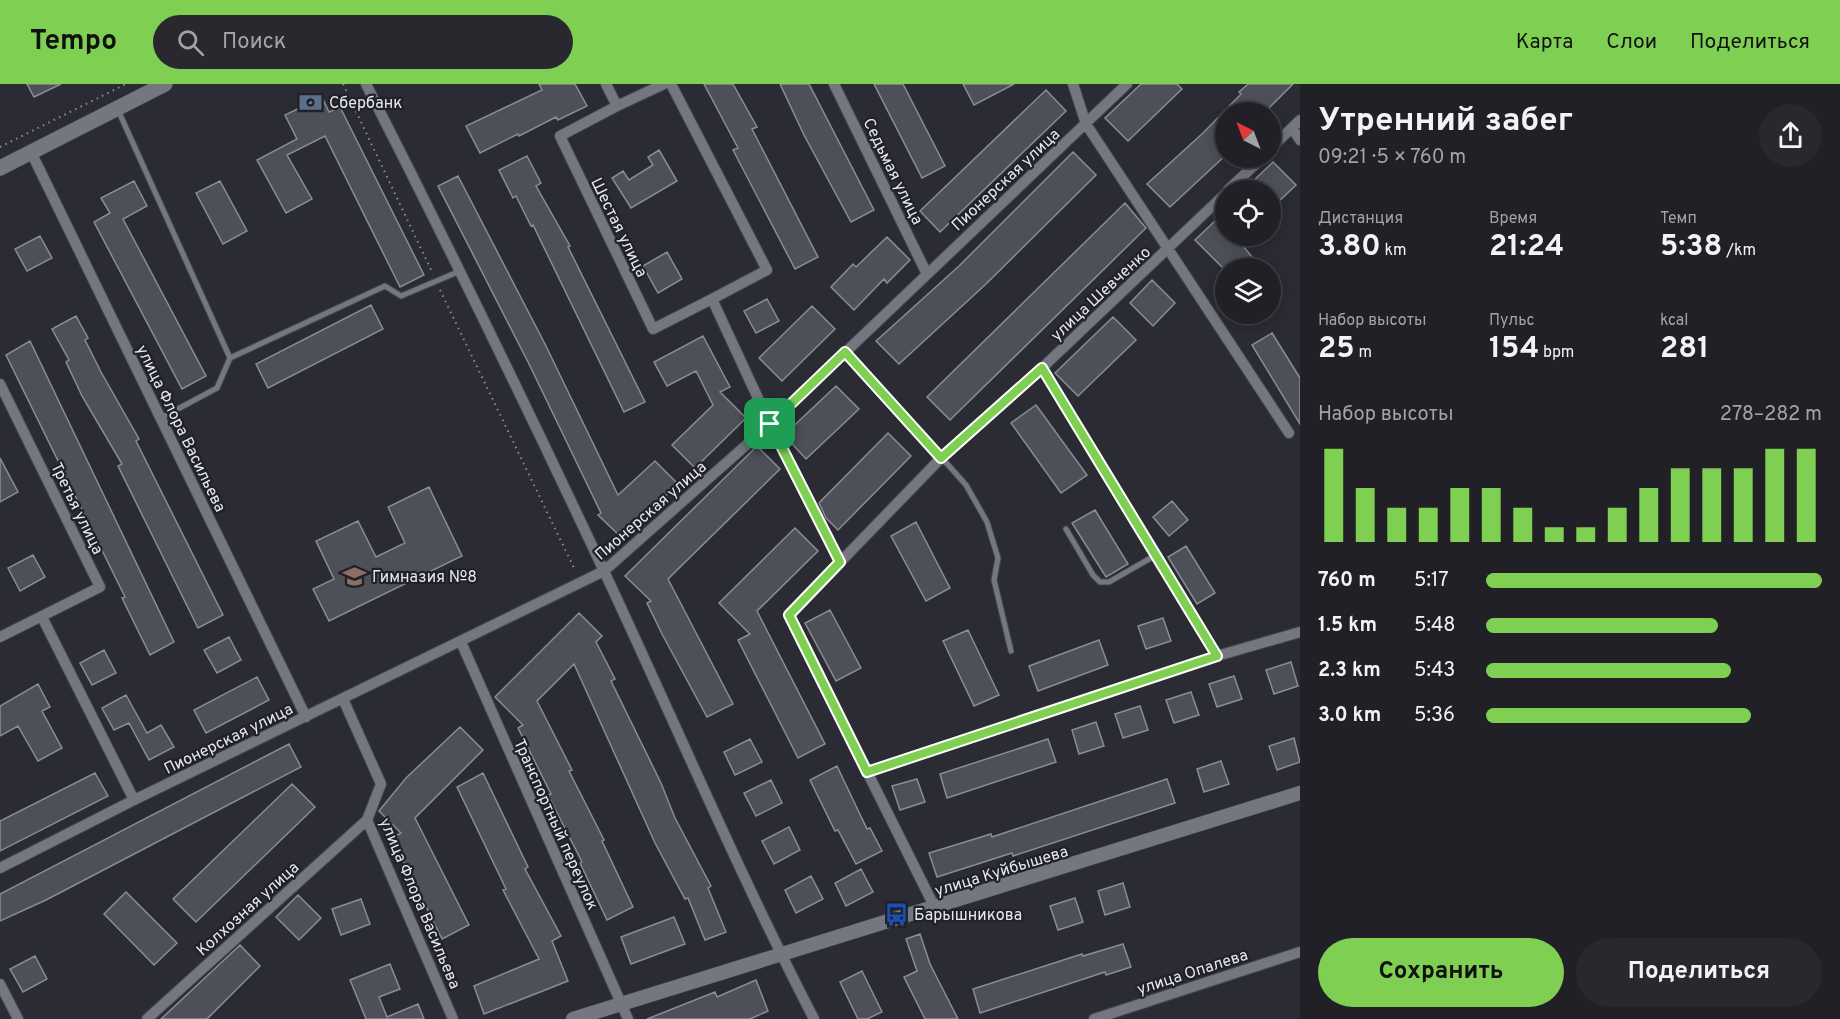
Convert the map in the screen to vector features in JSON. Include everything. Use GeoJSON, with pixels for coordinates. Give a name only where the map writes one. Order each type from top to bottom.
{"type":"FeatureCollection","features":[{"type":"Feature","properties":{"kind":"main road"},"geometry":{"type":"LineString","coordinates":[[0,168],[165,84]]}},
{"type":"Feature","properties":{"kind":"street"},"geometry":{"type":"LineString","coordinates":[[366,84],[461,270],[604,571],[782,956],[814,1019]]}},
{"type":"Feature","properties":{"kind":"street"},"geometry":{"type":"LineString","coordinates":[[606,84],[617,106]]}},
{"type":"Feature","properties":{"kind":"street","name":"Шестая улица"},"geometry":{"type":"LineString","coordinates":[[664,84],[560,136],[653,329],[767,270],[671,84]]}},
{"type":"Feature","properties":{"kind":"street","name":"Седьмая улица"},"geometry":{"type":"LineString","coordinates":[[834,84],[927,272]]}},
{"type":"Feature","properties":{"kind":"street"},"geometry":{"type":"LineString","coordinates":[[1073,84],[1086,124],[1167,251],[1289,432]]}},
{"type":"Feature","properties":{"kind":"street","name":"Пионерская улица"},"geometry":{"type":"LineString","coordinates":[[0,868],[134,800],[604,571],[770,424],[1127,84]]}},
{"type":"Feature","properties":{"kind":"street"},"geometry":{"type":"LineString","coordinates":[[1281,138],[1296,124],[1300,140]]}},
{"type":"Feature","properties":{"kind":"street","name":"улица Флора Васильева"},"geometry":{"type":"LineString","coordinates":[[31,152],[306,717]]}},
{"type":"Feature","properties":{"kind":"street","name":"улица Шевченко"},"geometry":{"type":"LineString","coordinates":[[1239,180],[1252,168]]}},
{"type":"Feature","properties":{"kind":"street","name":"улица Шевченко"},"geometry":{"type":"LineString","coordinates":[[867,772],[789,615],[941,458],[1042,368],[1215,204]]}},
{"type":"Feature","properties":{"kind":"street"},"geometry":{"type":"LineString","coordinates":[[712,299],[770,424],[840,562]]}},
{"type":"Feature","properties":{"kind":"street"},"geometry":{"type":"LineString","coordinates":[[845,352],[941,458]]}},
{"type":"Feature","properties":{"kind":"street"},"geometry":{"type":"LineString","coordinates":[[1042,368],[1217,656]]}},
{"type":"Feature","properties":{"kind":"street","name":"Третья улица"},"geometry":{"type":"LineString","coordinates":[[0,384],[100,587],[0,637]]}},
{"type":"Feature","properties":{"kind":"street"},"geometry":{"type":"LineString","coordinates":[[42,617],[134,800]]}},
{"type":"Feature","properties":{"kind":"street"},"geometry":{"type":"LineString","coordinates":[[935,908],[867,772],[1217,656],[1300,632]]}},
{"type":"Feature","properties":{"kind":"street","name":"Транспортный переулок"},"geometry":{"type":"LineString","coordinates":[[460,642],[628,1019]]}},
{"type":"Feature","properties":{"kind":"street","name":"улица Флора Васильева"},"geometry":{"type":"LineString","coordinates":[[343,699],[381,784],[367,820],[453,1019]]}},
{"type":"Feature","properties":{"kind":"street","name":"улица Куйбышева"},"geometry":{"type":"LineString","coordinates":[[573,1019],[782,956],[1300,793]]}},
{"type":"Feature","properties":{"kind":"street","name":"Колхозная улица"},"geometry":{"type":"LineString","coordinates":[[147,1019],[367,820]]}},
{"type":"Feature","properties":{"kind":"street","name":"улица Опалева"},"geometry":{"type":"LineString","coordinates":[[1094,1019],[1300,952]]}},
{"type":"Feature","properties":{"kind":"street"},"geometry":{"type":"LineString","coordinates":[[0,984],[18,1019]]}},
{"type":"Feature","properties":{"kind":"lane"},"geometry":{"type":"LineString","coordinates":[[117,108],[230,358]]}},
{"type":"Feature","properties":{"kind":"lane"},"geometry":{"type":"LineString","coordinates":[[160,419],[217,388],[230,358],[386,286],[401,296],[461,270]]}},
{"type":"Feature","properties":{"kind":"lane"},"geometry":{"type":"LineString","coordinates":[[941,458],[966,485],[987,522],[998,558],[994,580],[1011,651]]}},
{"type":"Feature","properties":{"kind":"lane"},"geometry":{"type":"LineString","coordinates":[[1066,529],[1093,575],[1100,582],[1109,582],[1156,555]]}},
{"type":"Feature","properties":{"kind":"path"},"geometry":{"type":"LineString","coordinates":[[0,147],[126,84]]}},
{"type":"Feature","properties":{"kind":"path"},"geometry":{"type":"LineString","coordinates":[[343,84],[574,568]]}},
{"type":"Feature","properties":{"kind":"building"},"geometry":{"type":"Polygon","coordinates":[[[27,84],[61,84],[34,97],[27,84]]]}},
{"type":"Feature","properties":{"kind":"building"},"geometry":{"type":"Polygon","coordinates":[[[539,84],[575,84],[587,106],[558,120],[556,117],[480,153],[466,126],[542,90],[539,84]]]}},
{"type":"Feature","properties":{"kind":"building"},"geometry":{"type":"Polygon","coordinates":[[[704,84],[733,84],[757,127],[752,129],[818,257],[795,269],[733,150],[738,148],[704,84]]]}},
{"type":"Feature","properties":{"kind":"building"},"geometry":{"type":"Polygon","coordinates":[[[780,84],[809,84],[874,210],[851,222],[804,135],[780,84]]]}},
{"type":"Feature","properties":{"kind":"building"},"geometry":{"type":"Polygon","coordinates":[[[874,84],[903,84],[945,166],[922,178],[874,84]]]}},
{"type":"Feature","properties":{"kind":"building"},"geometry":{"type":"Polygon","coordinates":[[[963,84],[1014,84],[974,105],[963,84]]]}},
{"type":"Feature","properties":{"kind":"building"},"geometry":{"type":"Polygon","coordinates":[[[1141,84],[1177,84],[1182,89],[1128,141],[1105,118],[1141,84]]]}},
{"type":"Feature","properties":{"kind":"building"},"geometry":{"type":"Polygon","coordinates":[[[1248,84],[1293,84],[1275,102],[1233,102],[1241,94],[1239,92],[1248,84]]]}},
{"type":"Feature","properties":{"kind":"building"},"geometry":{"type":"Polygon","coordinates":[[[1046,90],[1066,111],[940,232],[920,211],[1046,90]]]}},
{"type":"Feature","properties":{"kind":"building"},"geometry":{"type":"Polygon","coordinates":[[[322,97],[329,112],[340,107],[424,275],[400,287],[325,136],[287,155],[312,199],[286,213],[257,160],[297,139],[285,115],[322,97]]]}},
{"type":"Feature","properties":{"kind":"building"},"geometry":{"type":"Polygon","coordinates":[[[1215,121],[1215,165],[1170,207],[1147,184],[1215,121]]]}},
{"type":"Feature","properties":{"kind":"building"},"geometry":{"type":"Polygon","coordinates":[[[659,150],[677,181],[631,208],[612,178],[623,171],[629,180],[653,165],[648,157],[659,150]]]}},
{"type":"Feature","properties":{"kind":"building"},"geometry":{"type":"Polygon","coordinates":[[[1073,152],[1096,175],[986,284],[899,364],[876,341],[959,266],[1073,152]]]}},
{"type":"Feature","properties":{"kind":"building"},"geometry":{"type":"Polygon","coordinates":[[[527,156],[541,183],[536,186],[570,246],[568,247],[645,402],[624,412],[533,225],[531,226],[516,196],[513,198],[499,170],[527,156]]]}},
{"type":"Feature","properties":{"kind":"building"},"geometry":{"type":"Polygon","coordinates":[[[1267,168],[1279,168],[1296,185],[1281,199],[1281,180],[1254,180],[1267,168]]]}},
{"type":"Feature","properties":{"kind":"building"},"geometry":{"type":"Polygon","coordinates":[[[458,176],[545,344],[618,495],[655,461],[678,484],[622,538],[598,515],[601,513],[528,362],[438,186],[458,176]]]}},
{"type":"Feature","properties":{"kind":"building"},"geometry":{"type":"Polygon","coordinates":[[[134,181],[147,206],[123,219],[206,376],[182,389],[94,222],[110,213],[101,198],[134,181]]]}},
{"type":"Feature","properties":{"kind":"building"},"geometry":{"type":"Polygon","coordinates":[[[220,181],[247,231],[223,244],[196,193],[220,181]]]}},
{"type":"Feature","properties":{"kind":"building"},"geometry":{"type":"Polygon","coordinates":[[[1125,203],[1146,228],[950,420],[927,397],[1125,203]]]}},
{"type":"Feature","properties":{"kind":"building"},"geometry":{"type":"Polygon","coordinates":[[[1215,221],[1215,246],[1243,246],[1253,258],[1215,258],[1215,260],[1195,240],[1215,221]]]}},
{"type":"Feature","properties":{"kind":"building"},"geometry":{"type":"Polygon","coordinates":[[[40,236],[52,258],[27,271],[15,249],[40,236]]]}},
{"type":"Feature","properties":{"kind":"building"},"geometry":{"type":"Polygon","coordinates":[[[887,237],[910,260],[887,283],[884,279],[854,310],[831,287],[853,264],[856,267],[887,237]]]}},
{"type":"Feature","properties":{"kind":"building"},"geometry":{"type":"Polygon","coordinates":[[[667,252],[682,279],[658,293],[643,266],[667,252]]]}},
{"type":"Feature","properties":{"kind":"building"},"geometry":{"type":"Polygon","coordinates":[[[1152,280],[1175,303],[1153,326],[1130,303],[1152,280]]]}},
{"type":"Feature","properties":{"kind":"building"},"geometry":{"type":"Polygon","coordinates":[[[767,299],[779,321],[756,333],[744,311],[767,299]]]}},
{"type":"Feature","properties":{"kind":"building"},"geometry":{"type":"Polygon","coordinates":[[[371,305],[383,329],[268,388],[256,364],[371,305]]]}},
{"type":"Feature","properties":{"kind":"building"},"geometry":{"type":"Polygon","coordinates":[[[812,306],[835,329],[782,381],[759,358],[812,306]]]}},
{"type":"Feature","properties":{"kind":"building"},"geometry":{"type":"Polygon","coordinates":[[[76,316],[88,338],[85,340],[139,439],[136,441],[223,615],[198,628],[118,466],[122,464],[82,396],[66,362],[69,360],[52,329],[76,316]]]}},
{"type":"Feature","properties":{"kind":"building"},"geometry":{"type":"Polygon","coordinates":[[[1113,317],[1136,340],[1078,396],[1055,373],[1113,317]]]}},
{"type":"Feature","properties":{"kind":"building"},"geometry":{"type":"Polygon","coordinates":[[[1272,333],[1300,378],[1300,424],[1252,345],[1272,333]]]}},
{"type":"Feature","properties":{"kind":"building"},"geometry":{"type":"Polygon","coordinates":[[[703,336],[730,387],[720,392],[746,418],[695,468],[672,445],[713,405],[696,371],[667,386],[654,362],[703,336]]]}},
{"type":"Feature","properties":{"kind":"building"},"geometry":{"type":"Polygon","coordinates":[[[30,341],[174,642],[150,655],[122,598],[125,597],[6,355],[30,341]]]}},
{"type":"Feature","properties":{"kind":"building"},"geometry":{"type":"Polygon","coordinates":[[[836,386],[859,409],[806,459],[784,435],[836,386]]]}},
{"type":"Feature","properties":{"kind":"building"},"geometry":{"type":"Polygon","coordinates":[[[1036,405],[1087,475],[1061,493],[1011,423],[1036,405]]]}},
{"type":"Feature","properties":{"kind":"building"},"geometry":{"type":"Polygon","coordinates":[[[888,433],[911,456],[838,530],[826,518],[819,503],[888,433]]]}},
{"type":"Feature","properties":{"kind":"building"},"geometry":{"type":"Polygon","coordinates":[[[757,446],[780,469],[668,579],[733,704],[707,717],[647,603],[651,601],[625,576],[757,446]]]}},
{"type":"Feature","properties":{"kind":"building"},"geometry":{"type":"Polygon","coordinates":[[[0,458],[18,492],[0,502],[0,458]]]}},
{"type":"Feature","properties":{"kind":"building"},"geometry":{"type":"Polygon","coordinates":[[[429,487],[462,556],[329,621],[313,589],[334,579],[316,541],[358,521],[376,557],[405,543],[388,507],[429,487]]]}},
{"type":"Feature","properties":{"kind":"building"},"geometry":{"type":"Polygon","coordinates":[[[1172,501],[1188,520],[1169,536],[1153,517],[1172,501]]]}},
{"type":"Feature","properties":{"kind":"building"},"geometry":{"type":"Polygon","coordinates":[[[1095,510],[1128,564],[1106,577],[1072,523],[1095,510]]]}},
{"type":"Feature","properties":{"kind":"building"},"geometry":{"type":"Polygon","coordinates":[[[916,522],[950,588],[926,601],[891,536],[916,522]]]}},
{"type":"Feature","properties":{"kind":"building"},"geometry":{"type":"Polygon","coordinates":[[[795,528],[818,551],[757,611],[825,744],[798,758],[738,640],[750,634],[719,603],[795,528]]]}},
{"type":"Feature","properties":{"kind":"building"},"geometry":{"type":"Polygon","coordinates":[[[1186,546],[1215,593],[1197,604],[1168,557],[1186,546]]]}},
{"type":"Feature","properties":{"kind":"building"},"geometry":{"type":"Polygon","coordinates":[[[33,555],[45,577],[20,591],[8,568],[33,555]]]}},
{"type":"Feature","properties":{"kind":"building"},"geometry":{"type":"Polygon","coordinates":[[[830,610],[861,668],[836,681],[805,623],[830,610]]]}},
{"type":"Feature","properties":{"kind":"building"},"geometry":{"type":"Polygon","coordinates":[[[579,613],[602,636],[596,642],[615,679],[611,681],[661,783],[675,818],[711,886],[708,888],[726,932],[705,940],[688,898],[685,899],[655,843],[574,664],[537,701],[572,770],[569,771],[604,840],[602,841],[633,907],[607,920],[580,863],[582,862],[548,795],[551,794],[518,728],[523,725],[495,697],[579,613]]]}},
{"type":"Feature","properties":{"kind":"building"},"geometry":{"type":"Polygon","coordinates":[[[1163,618],[1171,641],[1146,649],[1138,626],[1163,618]]]}},
{"type":"Feature","properties":{"kind":"building"},"geometry":{"type":"Polygon","coordinates":[[[968,630],[999,695],[974,706],[943,641],[968,630]]]}},
{"type":"Feature","properties":{"kind":"building"},"geometry":{"type":"Polygon","coordinates":[[[229,637],[241,660],[217,673],[204,650],[229,637]]]}},
{"type":"Feature","properties":{"kind":"building"},"geometry":{"type":"Polygon","coordinates":[[[1099,640],[1108,665],[1038,691],[1029,666],[1099,640]]]}},
{"type":"Feature","properties":{"kind":"building"},"geometry":{"type":"Polygon","coordinates":[[[104,650],[116,673],[92,685],[80,663],[104,650]]]}},
{"type":"Feature","properties":{"kind":"building"},"geometry":{"type":"Polygon","coordinates":[[[1291,662],[1298,686],[1274,694],[1266,670],[1291,662]]]}},
{"type":"Feature","properties":{"kind":"building"},"geometry":{"type":"Polygon","coordinates":[[[1234,676],[1242,699],[1217,707],[1209,684],[1234,676]]]}},
{"type":"Feature","properties":{"kind":"building"},"geometry":{"type":"Polygon","coordinates":[[[257,677],[269,700],[206,733],[194,710],[257,677]]]}},
{"type":"Feature","properties":{"kind":"building"},"geometry":{"type":"Polygon","coordinates":[[[38,684],[50,707],[42,711],[62,748],[38,761],[18,726],[0,736],[0,706],[38,684]]]}},
{"type":"Feature","properties":{"kind":"building"},"geometry":{"type":"Polygon","coordinates":[[[1191,692],[1199,715],[1174,723],[1166,700],[1191,692]]]}},
{"type":"Feature","properties":{"kind":"building"},"geometry":{"type":"Polygon","coordinates":[[[126,695],[147,733],[161,725],[174,747],[149,760],[129,723],[114,730],[102,708],[126,695]]]}},
{"type":"Feature","properties":{"kind":"building"},"geometry":{"type":"Polygon","coordinates":[[[1140,706],[1148,730],[1123,738],[1115,714],[1140,706]]]}},
{"type":"Feature","properties":{"kind":"building"},"geometry":{"type":"Polygon","coordinates":[[[1096,722],[1104,746],[1079,754],[1072,730],[1096,722]]]}},
{"type":"Feature","properties":{"kind":"building"},"geometry":{"type":"Polygon","coordinates":[[[460,727],[483,750],[415,818],[469,925],[442,939],[392,838],[401,833],[379,811],[406,778],[460,727]]]}},
{"type":"Feature","properties":{"kind":"building"},"geometry":{"type":"Polygon","coordinates":[[[1294,738],[1300,762],[1277,770],[1269,746],[1294,738]]]}},
{"type":"Feature","properties":{"kind":"building"},"geometry":{"type":"Polygon","coordinates":[[[750,739],[762,762],[735,775],[724,752],[750,739]]]}},
{"type":"Feature","properties":{"kind":"building"},"geometry":{"type":"Polygon","coordinates":[[[1048,739],[1056,762],[947,798],[940,774],[1048,739]]]}},
{"type":"Feature","properties":{"kind":"building"},"geometry":{"type":"Polygon","coordinates":[[[289,744],[301,767],[46,900],[0,921],[0,894],[289,744]]]}},
{"type":"Feature","properties":{"kind":"building"},"geometry":{"type":"Polygon","coordinates":[[[1221,761],[1229,784],[1204,792],[1197,769],[1221,761]]]}},
{"type":"Feature","properties":{"kind":"building"},"geometry":{"type":"Polygon","coordinates":[[[837,766],[867,829],[870,828],[882,851],[856,864],[838,830],[835,831],[810,780],[837,766]]]}},
{"type":"Feature","properties":{"kind":"building"},"geometry":{"type":"Polygon","coordinates":[[[95,773],[108,796],[0,851],[0,821],[95,773]]]}},
{"type":"Feature","properties":{"kind":"building"},"geometry":{"type":"Polygon","coordinates":[[[483,773],[528,867],[525,869],[561,936],[552,941],[568,981],[484,1014],[474,986],[539,959],[503,890],[506,889],[457,787],[483,773]]]}},
{"type":"Feature","properties":{"kind":"building"},"geometry":{"type":"Polygon","coordinates":[[[917,779],[925,802],[900,810],[892,786],[917,779]]]}},
{"type":"Feature","properties":{"kind":"building"},"geometry":{"type":"Polygon","coordinates":[[[1167,779],[1175,803],[1013,856],[1012,853],[937,877],[929,853],[991,834],[992,837],[1167,779]]]}},
{"type":"Feature","properties":{"kind":"building"},"geometry":{"type":"Polygon","coordinates":[[[771,780],[782,803],[756,816],[744,793],[771,780]]]}},
{"type":"Feature","properties":{"kind":"building"},"geometry":{"type":"Polygon","coordinates":[[[292,784],[315,807],[196,922],[173,899],[292,784]]]}},
{"type":"Feature","properties":{"kind":"building"},"geometry":{"type":"Polygon","coordinates":[[[789,827],[800,850],[774,864],[762,841],[789,827]]]}},
{"type":"Feature","properties":{"kind":"building"},"geometry":{"type":"Polygon","coordinates":[[[861,869],[873,892],[846,906],[835,883],[861,869]]]}},
{"type":"Feature","properties":{"kind":"building"},"geometry":{"type":"Polygon","coordinates":[[[811,876],[823,899],[796,913],[785,890],[811,876]]]}},
{"type":"Feature","properties":{"kind":"building"},"geometry":{"type":"Polygon","coordinates":[[[1123,883],[1130,907],[1105,915],[1098,891],[1123,883]]]}},
{"type":"Feature","properties":{"kind":"building"},"geometry":{"type":"Polygon","coordinates":[[[126,892],[177,943],[154,965],[104,914],[126,892]]]}},
{"type":"Feature","properties":{"kind":"building"},"geometry":{"type":"Polygon","coordinates":[[[298,895],[321,918],[299,940],[276,917],[298,895]]]}},
{"type":"Feature","properties":{"kind":"building"},"geometry":{"type":"Polygon","coordinates":[[[1075,898],[1083,922],[1058,930],[1050,906],[1075,898]]]}},
{"type":"Feature","properties":{"kind":"building"},"geometry":{"type":"Polygon","coordinates":[[[361,899],[370,924],[341,935],[332,909],[361,899]]]}},
{"type":"Feature","properties":{"kind":"building"},"geometry":{"type":"Polygon","coordinates":[[[674,917],[685,944],[631,964],[621,937],[674,917]]]}},
{"type":"Feature","properties":{"kind":"building"},"geometry":{"type":"Polygon","coordinates":[[[920,934],[930,964],[958,1019],[925,1019],[904,977],[917,971],[906,939],[920,934]]]}},
{"type":"Feature","properties":{"kind":"building"},"geometry":{"type":"Polygon","coordinates":[[[1123,944],[1131,967],[1106,975],[1105,972],[980,1013],[973,989],[1082,954],[1083,956],[1123,944]]]}},
{"type":"Feature","properties":{"kind":"building"},"geometry":{"type":"Polygon","coordinates":[[[240,945],[260,966],[207,1019],[161,1019],[240,945]]]}},
{"type":"Feature","properties":{"kind":"building"},"geometry":{"type":"Polygon","coordinates":[[[35,956],[47,979],[23,992],[10,969],[35,956]]]}},
{"type":"Feature","properties":{"kind":"building"},"geometry":{"type":"Polygon","coordinates":[[[390,964],[400,989],[379,997],[387,1017],[418,1004],[424,1019],[366,1019],[350,980],[390,964]]]}},
{"type":"Feature","properties":{"kind":"building"},"geometry":{"type":"Polygon","coordinates":[[[862,971],[882,1012],[867,1019],[858,1019],[840,982],[862,971]]]}},
{"type":"Feature","properties":{"kind":"building"},"geometry":{"type":"Polygon","coordinates":[[[756,980],[768,1011],[750,1019],[647,1019],[715,992],[717,997],[756,980]]]}},
{"type":"Feature","properties":{"kind":"place","name":"Сбербанк"},"geometry":{"type":"Point","coordinates":[311,102]}},
{"type":"Feature","properties":{"kind":"place","name":"Гимназия №8"},"geometry":{"type":"Point","coordinates":[354,576]}},
{"type":"Feature","properties":{"kind":"place","name":"Барышникова"},"geometry":{"type":"Point","coordinates":[896,914]}},
{"type":"Feature","properties":{"kind":"route"},"geometry":{"type":"LineString","coordinates":[[845,352],[941,458],[1042,368],[1217,656],[867,772],[789,615],[840,562],[770,424],[845,352]]}}]}
